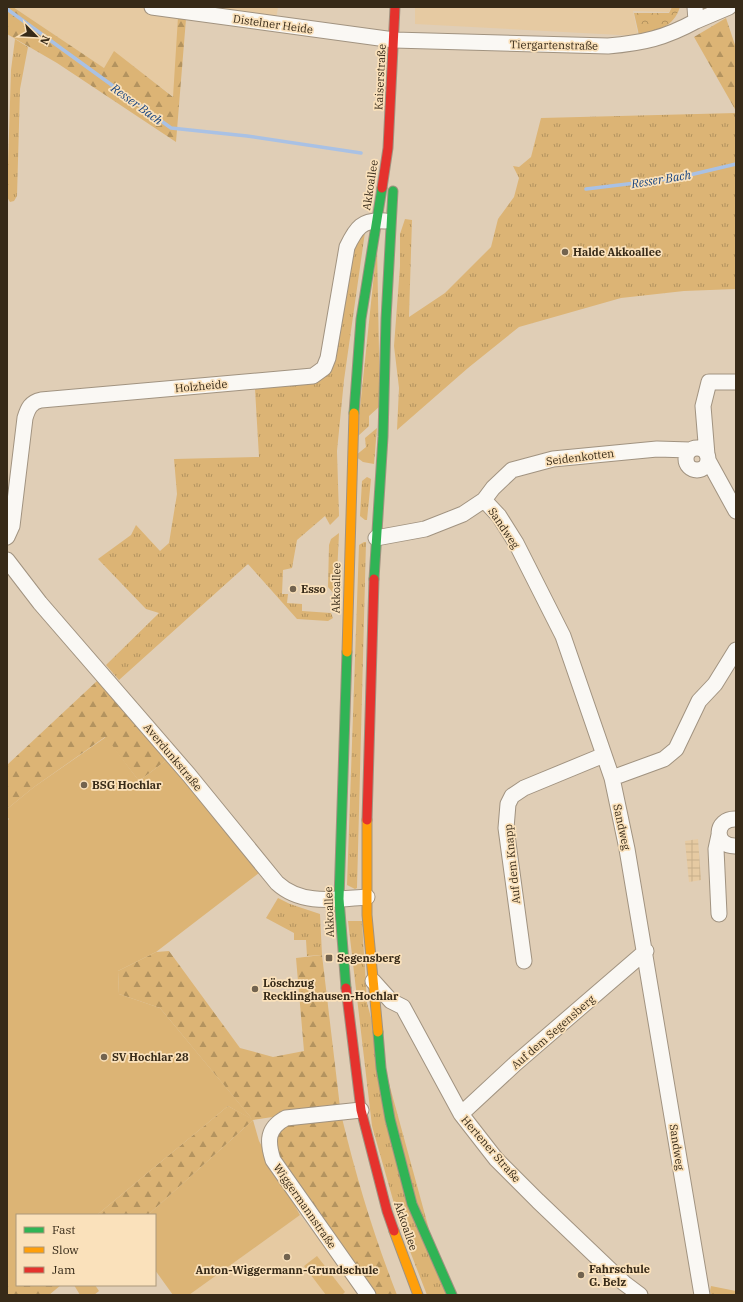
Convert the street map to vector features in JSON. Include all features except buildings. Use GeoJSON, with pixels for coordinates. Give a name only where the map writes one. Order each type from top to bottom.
{"type":"FeatureCollection","features":[{"type":"Feature","properties":{"kind":"main road","name":"Kaiserstraße"},"geometry":{"type":"LineString","coordinates":[[388,148],[395,7]]}},
{"type":"Feature","properties":{"kind":"main road","name":"Akkoallee"},"geometry":{"type":"LineString","coordinates":[[388,148],[384,221],[386,319],[383,437],[378,510],[367,535],[367,897],[381,1068],[397,1153],[412,1204],[452,1295]]}},
{"type":"Feature","properties":{"kind":"main road","name":"Akkoallee"},"geometry":{"type":"LineString","coordinates":[[388,148],[394,187],[384,221],[361,319],[355,378],[339,899],[344,973],[361,1110],[387,1211],[418,1295]]}},
{"type":"Feature","properties":{"kind":"main road","name":"Akkoallee"},"geometry":{"type":"LineString","coordinates":[[351,490],[362,470]]}},
{"type":"Feature","properties":{"kind":"main road","name":"Akkoallee"},"geometry":{"type":"LineString","coordinates":[[372,470],[378,510]]}},
{"type":"Feature","properties":{"kind":"main road"},"geometry":{"type":"LineString","coordinates":[[350,519],[367,535]]}},
{"type":"Feature","properties":{"kind":"street","name":"Distelner Heide"},"geometry":{"type":"LineString","coordinates":[[152,7],[394,40]]}},
{"type":"Feature","properties":{"kind":"street","name":"Tiergartenstraße"},"geometry":{"type":"LineString","coordinates":[[394,40],[608,46],[642,43],[674,34],[695,14],[729,7]]}},
{"type":"Feature","properties":{"kind":"street","name":"Holzheide"},"geometry":{"type":"LineString","coordinates":[[7,537],[12,526],[25,418],[29,406],[32,403],[46,399],[313,376],[324,368],[328,358],[347,247],[353,235],[361,226],[369,221],[384,221]]}},
{"type":"Feature","properties":{"kind":"street"},"geometry":{"type":"LineString","coordinates":[[736,382],[709,382],[703,406],[707,458],[736,511]]}},
{"type":"Feature","properties":{"kind":"street","name":"Seidenkotten"},"geometry":{"type":"LineString","coordinates":[[484,500],[492,488],[512,470],[553,459],[657,449],[690,450],[700,448],[704,451],[707,458]]}},
{"type":"Feature","properties":{"kind":"street","name":"Sandweg"},"geometry":{"type":"LineString","coordinates":[[367,535],[425,530],[463,514],[484,500],[499,516],[516,543],[536,579],[563,636],[612,778],[628,849],[702,1295]]}},
{"type":"Feature","properties":{"kind":"street"},"geometry":{"type":"LineString","coordinates":[[7,542],[11,550],[7,560]]}},
{"type":"Feature","properties":{"kind":"street","name":"Averdunkstraße"},"geometry":{"type":"LineString","coordinates":[[7,560],[40,603],[189,775],[283,889],[312,900],[367,897]]}},
{"type":"Feature","properties":{"kind":"street"},"geometry":{"type":"LineString","coordinates":[[612,778],[664,759],[676,749],[699,701],[715,684],[736,650]]}},
{"type":"Feature","properties":{"kind":"street","name":"Auf dem Knapp"},"geometry":{"type":"LineString","coordinates":[[524,961],[506,828],[508,804],[512,796],[524,788],[604,755]]}},
{"type":"Feature","properties":{"kind":"street"},"geometry":{"type":"LineString","coordinates":[[719,914],[716,849],[720,829],[723,823],[728,819],[736,819]]}},
{"type":"Feature","properties":{"kind":"street"},"geometry":{"type":"LineString","coordinates":[[719,835],[723,842],[730,846],[736,846]]}},
{"type":"Feature","properties":{"kind":"street","name":"Auf dem Segensberg"},"geometry":{"type":"LineString","coordinates":[[461,1114],[516,1063],[646,951]]}},
{"type":"Feature","properties":{"kind":"street","name":"Hertener Straße"},"geometry":{"type":"LineString","coordinates":[[373,981],[391,1001],[403,1007],[461,1114],[496,1158],[538,1201],[624,1283],[640,1295]]}},
{"type":"Feature","properties":{"kind":"street","name":"Wiggermannstraße"},"geometry":{"type":"LineString","coordinates":[[361,1110],[286,1118],[277,1123],[269,1137],[269,1148],[273,1160],[368,1295]]}},
{"type":"Feature","properties":{"kind":"shaded area"},"geometry":{"type":"Polygon","coordinates":[[[13,7],[184,7],[178,100],[114,52],[104,68],[13,7]]]}},
{"type":"Feature","properties":{"kind":"shaded area"},"geometry":{"type":"Polygon","coordinates":[[[187,7],[278,7],[276,19],[187,7]]]}},
{"type":"Feature","properties":{"kind":"shaded area"},"geometry":{"type":"Polygon","coordinates":[[[415,7],[671,7],[669,12],[633,11],[638,36],[415,24],[415,7]]]}},
{"type":"Feature","properties":{"kind":"shaded area"},"geometry":{"type":"Polygon","coordinates":[[[698,839],[701,880],[689,882],[685,841],[698,839]]]}},
{"type":"Feature","properties":{"kind":"shaded area","name":"Anton-Wiggermann-Grundschule"},"geometry":{"type":"Polygon","coordinates":[[[300,1215],[362,1295],[189,1295],[300,1215]]]}},
{"type":"Feature","properties":{"kind":"green space"},"geometry":{"type":"Polygon","coordinates":[[[7,7],[13,7],[104,68],[114,51],[173,97],[178,17],[186,19],[176,142],[57,63],[7,34],[7,7]]]}},
{"type":"Feature","properties":{"kind":"green space"},"geometry":{"type":"Polygon","coordinates":[[[672,7],[680,7],[677,14],[669,24],[639,35],[634,13],[669,13],[672,7]]]}},
{"type":"Feature","properties":{"kind":"green space"},"geometry":{"type":"Polygon","coordinates":[[[726,18],[736,48],[736,111],[694,37],[726,18]]]}},
{"type":"Feature","properties":{"kind":"green space"},"geometry":{"type":"Polygon","coordinates":[[[15,39],[28,47],[20,89],[17,196],[14,201],[10,202],[7,197],[11,70],[15,39]]]}},
{"type":"Feature","properties":{"kind":"green space"},"geometry":{"type":"Polygon","coordinates":[[[736,113],[736,289],[684,291],[621,298],[519,327],[468,368],[397,430],[399,388],[394,346],[400,266],[400,234],[405,219],[412,220],[409,317],[445,293],[491,247],[498,219],[514,197],[519,178],[513,166],[519,167],[531,157],[541,118],[736,113]]]}},
{"type":"Feature","properties":{"kind":"green space"},"geometry":{"type":"Polygon","coordinates":[[[365,232],[344,380],[337,451],[339,516],[330,525],[325,516],[297,540],[292,568],[283,570],[282,594],[288,594],[287,603],[302,604],[302,611],[331,613],[333,618],[328,621],[297,619],[248,564],[119,680],[106,665],[159,613],[146,609],[98,559],[131,535],[136,525],[160,551],[169,543],[177,494],[174,459],[259,457],[255,389],[321,380],[329,372],[356,239],[365,232]]]}},
{"type":"Feature","properties":{"kind":"green space"},"geometry":{"type":"Polygon","coordinates":[[[377,245],[380,406],[369,416],[369,426],[357,437],[377,245]]]}},
{"type":"Feature","properties":{"kind":"green space"},"geometry":{"type":"Polygon","coordinates":[[[377,428],[374,464],[363,462],[355,456],[366,447],[365,438],[377,428]]]}},
{"type":"Feature","properties":{"kind":"green space"},"geometry":{"type":"Polygon","coordinates":[[[367,477],[371,479],[367,520],[365,520],[360,516],[362,481],[367,477]]]}},
{"type":"Feature","properties":{"kind":"green space"},"geometry":{"type":"Polygon","coordinates":[[[339,533],[336,596],[328,587],[329,545],[331,539],[339,533]]]}},
{"type":"Feature","properties":{"kind":"green space"},"geometry":{"type":"Polygon","coordinates":[[[366,542],[357,888],[355,889],[347,885],[359,545],[366,542]]]}},
{"type":"Feature","properties":{"kind":"green space"},"geometry":{"type":"Polygon","coordinates":[[[97,681],[168,759],[139,781],[105,737],[34,787],[7,809],[7,765],[97,681]]]}},
{"type":"Feature","properties":{"kind":"green space","name":"SV Hochlar 28"},"geometry":{"type":"Polygon","coordinates":[[[106,737],[139,781],[168,759],[259,873],[156,952],[118,971],[119,994],[160,1008],[253,1120],[228,1106],[98,1214],[16,1214],[16,1283],[12,1286],[7,1283],[7,821],[9,819],[7,817],[7,809],[34,787],[106,737]]]}},
{"type":"Feature","properties":{"kind":"green space"},"geometry":{"type":"Polygon","coordinates":[[[278,898],[290,904],[320,914],[322,955],[307,956],[306,940],[294,940],[294,933],[266,918],[278,898]]]}},
{"type":"Feature","properties":{"kind":"green space"},"geometry":{"type":"Polygon","coordinates":[[[348,921],[362,921],[367,1003],[447,1295],[427,1295],[401,1228],[372,1126],[348,921]]]}},
{"type":"Feature","properties":{"kind":"green space"},"geometry":{"type":"Polygon","coordinates":[[[169,951],[240,1048],[273,1057],[304,1051],[296,958],[322,955],[340,1107],[253,1120],[149,1214],[98,1214],[228,1106],[252,1119],[160,1008],[119,994],[118,971],[156,952],[169,951]]]}},
{"type":"Feature","properties":{"kind":"green space"},"geometry":{"type":"Polygon","coordinates":[[[342,1118],[366,1208],[397,1295],[373,1295],[279,1159],[275,1136],[287,1124],[342,1118]]]}},
{"type":"Feature","properties":{"kind":"green space"},"geometry":{"type":"Polygon","coordinates":[[[253,1120],[259,1141],[300,1215],[189,1295],[173,1295],[156,1271],[156,1214],[149,1214],[253,1120]]]}},
{"type":"Feature","properties":{"kind":"green space"},"geometry":{"type":"Polygon","coordinates":[[[317,1256],[345,1292],[342,1295],[326,1295],[304,1266],[317,1256]]]}},
{"type":"Feature","properties":{"kind":"green space"},"geometry":{"type":"Polygon","coordinates":[[[7,1283],[12,1285],[16,1283],[16,1286],[60,1286],[49,1295],[7,1295],[7,1283]]]}},
{"type":"Feature","properties":{"kind":"green space"},"geometry":{"type":"Polygon","coordinates":[[[75,1286],[96,1286],[99,1291],[94,1295],[80,1295],[75,1286]]]}},
{"type":"Feature","properties":{"kind":"green space"},"geometry":{"type":"Polygon","coordinates":[[[711,1286],[736,1291],[736,1295],[711,1295],[711,1286]]]}},
{"type":"Feature","properties":{"kind":"waterway","name":"Resser Bach"},"geometry":{"type":"LineString","coordinates":[[7,9],[171,128],[247,136],[361,153]]}},
{"type":"Feature","properties":{"kind":"waterway","name":"Resser Bach"},"geometry":{"type":"LineString","coordinates":[[586,189],[677,178],[736,164]]}},
{"type":"Feature","properties":{"kind":"traffic: fast"},"geometry":{"type":"LineString","coordinates":[[354,413],[361,319],[382,188]]}},
{"type":"Feature","properties":{"kind":"traffic: fast"},"geometry":{"type":"LineString","coordinates":[[374,579],[383,437],[386,319],[393,191]]}},
{"type":"Feature","properties":{"kind":"traffic: fast"},"geometry":{"type":"LineString","coordinates":[[346,988],[339,899],[347,652]]}},
{"type":"Feature","properties":{"kind":"traffic: fast"},"geometry":{"type":"LineString","coordinates":[[378,1032],[381,1068],[390,1119],[412,1204],[452,1295]]}},
{"type":"Feature","properties":{"kind":"traffic: slow"},"geometry":{"type":"LineString","coordinates":[[347,652],[354,413]]}},
{"type":"Feature","properties":{"kind":"traffic: slow"},"geometry":{"type":"LineString","coordinates":[[367,820],[367,915],[378,1032]]}},
{"type":"Feature","properties":{"kind":"traffic: slow"},"geometry":{"type":"LineString","coordinates":[[394,1231],[418,1295]]}},
{"type":"Feature","properties":{"kind":"traffic: jam"},"geometry":{"type":"LineString","coordinates":[[382,188],[388,148],[395,7]]}},
{"type":"Feature","properties":{"kind":"traffic: jam"},"geometry":{"type":"LineString","coordinates":[[367,820],[374,579]]}},
{"type":"Feature","properties":{"kind":"traffic: jam"},"geometry":{"type":"LineString","coordinates":[[346,988],[361,1110],[387,1211],[394,1231]]}},
{"type":"Feature","properties":{"kind":"place","name":"Halde Akkoallee"},"geometry":{"type":"Point","coordinates":[565,252]}},
{"type":"Feature","properties":{"kind":"place","name":"Esso"},"geometry":{"type":"Point","coordinates":[293,589]}},
{"type":"Feature","properties":{"kind":"place","name":"BSG Hochlar"},"geometry":{"type":"Point","coordinates":[84,785]}},
{"type":"Feature","properties":{"kind":"place","name":"Segensberg"},"geometry":{"type":"Point","coordinates":[329,958]}},
{"type":"Feature","properties":{"kind":"place","name":"Löschzug Recklinghausen-Hochlar"},"geometry":{"type":"Point","coordinates":[255,989]}},
{"type":"Feature","properties":{"kind":"place","name":"SV Hochlar 28"},"geometry":{"type":"Point","coordinates":[104,1057]}},
{"type":"Feature","properties":{"kind":"place","name":"Anton-Wiggermann-Grundschule"},"geometry":{"type":"Point","coordinates":[287,1257]}},
{"type":"Feature","properties":{"kind":"place","name":"Fahrschule G. Belz"},"geometry":{"type":"Point","coordinates":[581,1275]}}]}
